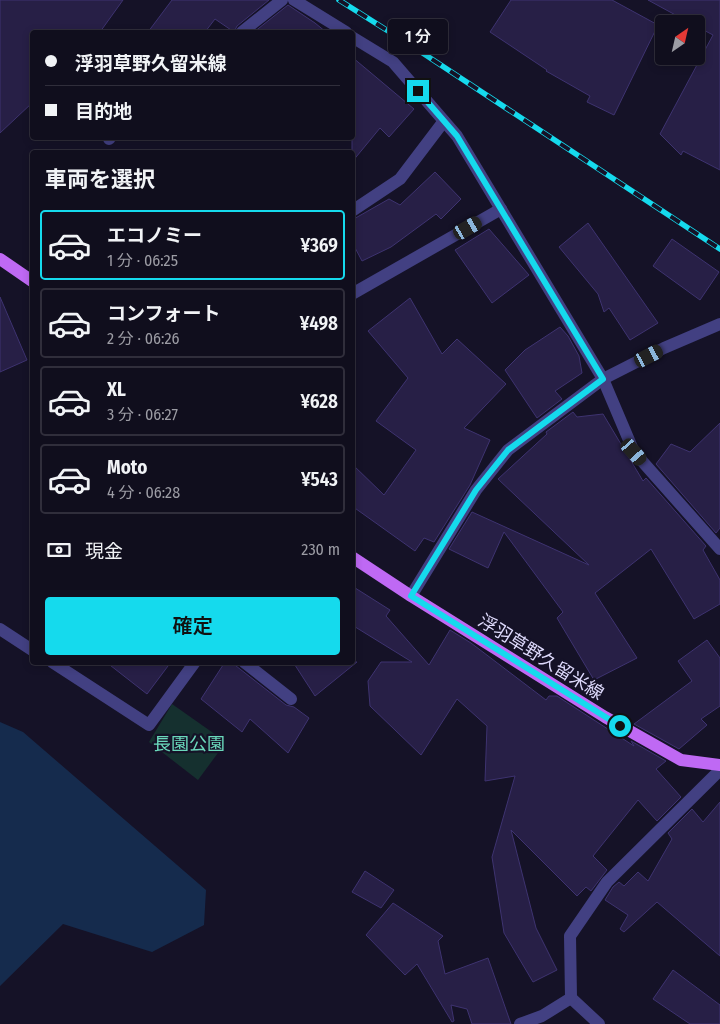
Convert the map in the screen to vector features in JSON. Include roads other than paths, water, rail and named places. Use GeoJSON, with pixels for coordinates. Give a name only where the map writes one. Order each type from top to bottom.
{"type":"FeatureCollection","features":[{"type":"Feature","properties":{"kind":"main road"},"geometry":{"type":"LineString","coordinates":[[0,259],[30,280]]}},
{"type":"Feature","properties":{"kind":"main road","name":"浮羽草野久留米線"},"geometry":{"type":"LineString","coordinates":[[355,559],[605,717],[681,760],[720,764]]}},
{"type":"Feature","properties":{"kind":"street"},"geometry":{"type":"LineString","coordinates":[[244,30],[282,0]]}},
{"type":"Feature","properties":{"kind":"street"},"geometry":{"type":"LineString","coordinates":[[294,0],[343,30]]}},
{"type":"Feature","properties":{"kind":"street"},"geometry":{"type":"LineString","coordinates":[[355,38],[393,62],[457,136],[603,379],[634,452],[720,549]]}},
{"type":"Feature","properties":{"kind":"street"},"geometry":{"type":"LineString","coordinates":[[355,209],[400,179],[444,121]]}},
{"type":"Feature","properties":{"kind":"street"},"geometry":{"type":"LineString","coordinates":[[355,292],[501,209]]}},
{"type":"Feature","properties":{"kind":"street"},"geometry":{"type":"LineString","coordinates":[[411,596],[476,490],[508,450],[603,379],[664,348],[720,324]]}},
{"type":"Feature","properties":{"kind":"street"},"geometry":{"type":"LineString","coordinates":[[0,629],[30,649]]}},
{"type":"Feature","properties":{"kind":"street"},"geometry":{"type":"LineString","coordinates":[[57,665],[149,725],[193,665]]}},
{"type":"Feature","properties":{"kind":"street"},"geometry":{"type":"LineString","coordinates":[[248,665],[292,699]]}},
{"type":"Feature","properties":{"kind":"street"},"geometry":{"type":"LineString","coordinates":[[599,1024],[571,998],[570,936],[607,882],[720,770]]}},
{"type":"Feature","properties":{"kind":"street"},"geometry":{"type":"LineString","coordinates":[[520,1024],[542,1016],[571,998]]}},
{"type":"Feature","properties":{"kind":"water"},"geometry":{"type":"Polygon","coordinates":[[[0,722],[23,732],[206,890],[204,925],[152,952],[63,924],[0,986],[0,722]]]}},
{"type":"Feature","properties":{"kind":"railway"},"geometry":{"type":"LineString","coordinates":[[339,0],[720,249]]}},
{"type":"Feature","properties":{"kind":"park label","name":"長園公園"},"geometry":{"type":"Point","coordinates":[189,744]}}]}
